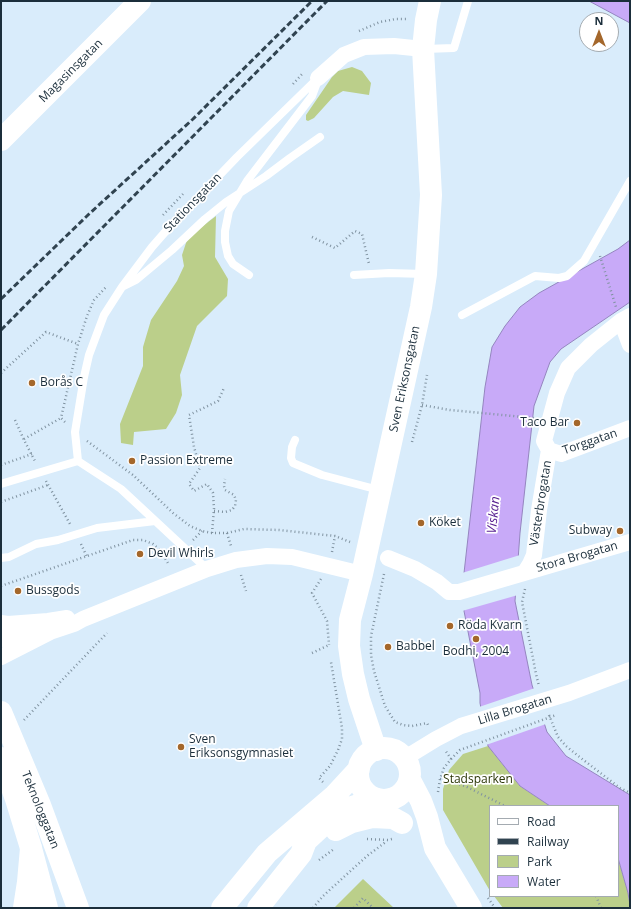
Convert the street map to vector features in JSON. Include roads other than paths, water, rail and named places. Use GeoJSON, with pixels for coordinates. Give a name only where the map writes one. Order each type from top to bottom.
{"type":"FeatureCollection","features":[{"type":"Feature","properties":{"kind":"main road","name":"Magasinsgatan"},"geometry":{"type":"LineString","coordinates":[[1,140],[140,1]]}},
{"type":"Feature","properties":{"kind":"main road","name":"Sven Eriksonsgatan"},"geometry":{"type":"LineString","coordinates":[[376,750],[359,699],[353,674],[349,646],[350,620],[362,574],[421,307],[426,274],[431,195],[424,49],[426,20],[430,1]]}},
{"type":"Feature","properties":{"kind":"main road","name":"Teknologgatan"},"geometry":{"type":"LineString","coordinates":[[1,712],[40,805],[78,907]]}},
{"type":"Feature","properties":{"kind":"main road"},"geometry":{"type":"LineString","coordinates":[[222,908],[267,852],[335,795],[359,769],[366,756],[376,750],[384,748],[392,749],[405,758],[410,769],[410,780],[405,790],[397,797],[387,800],[378,799],[369,795],[361,786],[359,769]]}},
{"type":"Feature","properties":{"kind":"main road","name":"Teknologgatan"},"geometry":{"type":"LineString","coordinates":[[1,758],[16,799],[47,908]]}},
{"type":"Feature","properties":{"kind":"main road"},"geometry":{"type":"LineString","coordinates":[[410,780],[421,801],[427,817],[435,848],[472,908]]}},
{"type":"Feature","properties":{"kind":"main road"},"geometry":{"type":"LineString","coordinates":[[378,799],[435,848]]}},
{"type":"Feature","properties":{"kind":"main road"},"geometry":{"type":"LineString","coordinates":[[309,859],[306,841],[333,816],[346,809],[378,799]]}},
{"type":"Feature","properties":{"kind":"main road"},"geometry":{"type":"LineString","coordinates":[[258,908],[309,859],[313,849],[338,829],[352,822],[372,817],[394,818],[407,825]]}},
{"type":"Feature","properties":{"kind":"main road"},"geometry":{"type":"LineString","coordinates":[[24,908],[31,848]]}},
{"type":"Feature","properties":{"kind":"street","name":"Stationsgatan"},"geometry":{"type":"LineString","coordinates":[[318,78],[344,55],[364,47],[394,46],[424,49]]}},
{"type":"Feature","properties":{"kind":"street"},"geometry":{"type":"LineString","coordinates":[[625,318],[630,345]]}},
{"type":"Feature","properties":{"kind":"street","name":"Västerbrogatan"},"geometry":{"type":"LineString","coordinates":[[525,572],[534,555],[539,510],[549,450],[544,441],[557,393],[568,368],[591,345],[625,318]]}},
{"type":"Feature","properties":{"kind":"street","name":"Torggatan"},"geometry":{"type":"LineString","coordinates":[[549,450],[561,454],[630,428]]}},
{"type":"Feature","properties":{"kind":"street","name":"Stora Brogatan"},"geometry":{"type":"LineString","coordinates":[[525,572],[630,542]]}},
{"type":"Feature","properties":{"kind":"street"},"geometry":{"type":"LineString","coordinates":[[1,658],[50,632],[74,624],[200,572],[236,560],[267,556],[292,557],[362,574]]}},
{"type":"Feature","properties":{"kind":"street"},"geometry":{"type":"LineString","coordinates":[[388,558],[420,572],[437,582],[448,592],[459,592],[525,572]]}},
{"type":"Feature","properties":{"kind":"street"},"geometry":{"type":"LineString","coordinates":[[1,623],[48,622],[71,618],[83,619]]}},
{"type":"Feature","properties":{"kind":"street"},"geometry":{"type":"LineString","coordinates":[[1,639],[48,622]]}},
{"type":"Feature","properties":{"kind":"street","name":"Lilla Brogatan"},"geometry":{"type":"LineString","coordinates":[[405,758],[461,726],[570,693],[630,670]]}},
{"type":"Feature","properties":{"kind":"lane"},"geometry":{"type":"LineString","coordinates":[[424,49],[454,48],[468,1]]}},
{"type":"Feature","properties":{"kind":"lane"},"geometry":{"type":"LineString","coordinates":[[249,275],[233,264],[228,256],[225,237],[229,211],[247,181],[312,96],[318,78]]}},
{"type":"Feature","properties":{"kind":"lane","name":"Stationsgatan"},"geometry":{"type":"LineString","coordinates":[[78,461],[75,432],[84,377],[96,333],[104,315],[122,287],[166,231],[237,157],[318,78]]}},
{"type":"Feature","properties":{"kind":"lane"},"geometry":{"type":"LineString","coordinates":[[122,287],[136,280],[172,250],[210,214],[320,138]]}},
{"type":"Feature","properties":{"kind":"lane"},"geometry":{"type":"LineString","coordinates":[[462,315],[535,276],[559,278],[567,276],[584,261],[630,181]]}},
{"type":"Feature","properties":{"kind":"lane"},"geometry":{"type":"LineString","coordinates":[[354,275],[426,274]]}},
{"type":"Feature","properties":{"kind":"lane"},"geometry":{"type":"LineString","coordinates":[[295,440],[292,447],[291,458],[293,463],[333,479],[380,491]]}},
{"type":"Feature","properties":{"kind":"lane"},"geometry":{"type":"LineString","coordinates":[[1,484],[78,461],[121,489],[155,521],[200,572]]}},
{"type":"Feature","properties":{"kind":"lane"},"geometry":{"type":"LineString","coordinates":[[1,558],[9,557],[36,544],[58,540],[97,528],[155,521]]}},
{"type":"Feature","properties":{"kind":"water"},"geometry":{"type":"Polygon","coordinates":[[[589,1],[630,1],[630,23],[619,17],[619,12],[610,12],[589,1]]]}},
{"type":"Feature","properties":{"kind":"water","name":"Viskan"},"geometry":{"type":"Polygon","coordinates":[[[630,240],[630,302],[561,349],[550,362],[534,406],[520,533],[515,601],[532,685],[547,732],[566,756],[630,795],[630,905],[619,862],[619,805],[548,805],[520,786],[488,746],[480,703],[480,693],[464,611],[464,573],[485,387],[492,347],[505,326],[520,307],[539,293],[618,249],[630,240]]]}},
{"type":"Feature","properties":{"kind":"railway"},"geometry":{"type":"LineString","coordinates":[[1,299],[89,214],[193,119],[312,1]]}},
{"type":"Feature","properties":{"kind":"railway"},"geometry":{"type":"LineString","coordinates":[[1,330],[327,1]]}},
{"type":"Feature","properties":{"kind":"place","name":"Borås C"},"geometry":{"type":"Point","coordinates":[32,383]}},
{"type":"Feature","properties":{"kind":"place","name":"Taco Bar"},"geometry":{"type":"Point","coordinates":[577,423]}},
{"type":"Feature","properties":{"kind":"place","name":"Passion Extreme"},"geometry":{"type":"Point","coordinates":[132,461]}},
{"type":"Feature","properties":{"kind":"place","name":"Köket"},"geometry":{"type":"Point","coordinates":[421,523]}},
{"type":"Feature","properties":{"kind":"place","name":"Subway"},"geometry":{"type":"Point","coordinates":[620,531]}},
{"type":"Feature","properties":{"kind":"place","name":"Devil Whirls"},"geometry":{"type":"Point","coordinates":[140,554]}},
{"type":"Feature","properties":{"kind":"place","name":"Bussgods"},"geometry":{"type":"Point","coordinates":[18,591]}},
{"type":"Feature","properties":{"kind":"place","name":"Röda Kvarn"},"geometry":{"type":"Point","coordinates":[450,626]}},
{"type":"Feature","properties":{"kind":"place","name":"Bodhi, 2004"},"geometry":{"type":"Point","coordinates":[476,639]}},
{"type":"Feature","properties":{"kind":"place","name":"Babbel"},"geometry":{"type":"Point","coordinates":[388,647]}},
{"type":"Feature","properties":{"kind":"place","name":"Sven Eriksonsgymnasiet"},"geometry":{"type":"Point","coordinates":[181,747]}},
{"type":"Feature","properties":{"kind":"park label","name":"Stadsparken"},"geometry":{"type":"Point","coordinates":[478,780]}}]}
